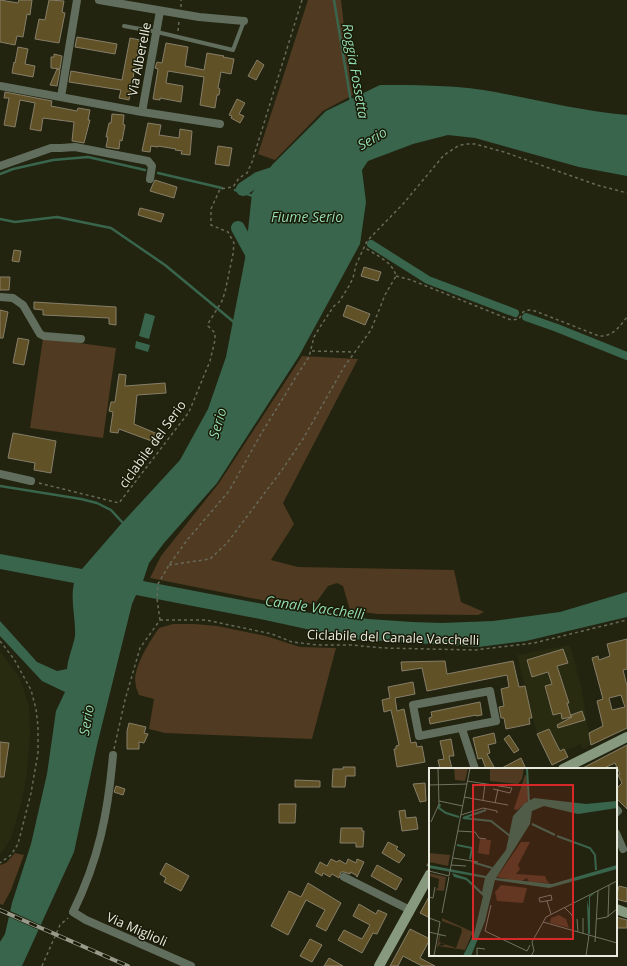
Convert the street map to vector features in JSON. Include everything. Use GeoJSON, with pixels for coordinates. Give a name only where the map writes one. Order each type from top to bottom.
{"type":"FeatureCollection","features":[{"type":"Feature","properties":{"kind":"street"},"geometry":{"type":"LineString","coordinates":[[61,97],[77,0]]}},
{"type":"Feature","properties":{"kind":"street"},"geometry":{"type":"LineString","coordinates":[[99,0],[199,17],[244,21]]}},
{"type":"Feature","properties":{"kind":"street","name":"Via Alberelle"},"geometry":{"type":"LineString","coordinates":[[142,112],[160,11]]}},
{"type":"Feature","properties":{"kind":"street","name":"Via Alberelle"},"geometry":{"type":"LineString","coordinates":[[0,86],[142,112],[220,124]]}},
{"type":"Feature","properties":{"kind":"street"},"geometry":{"type":"LineString","coordinates":[[0,166],[51,148],[75,147],[148,161],[152,166],[150,179]]}},
{"type":"Feature","properties":{"kind":"street"},"geometry":{"type":"LineString","coordinates":[[0,297],[13,298],[23,305],[40,334],[44,336],[81,339]]}},
{"type":"Feature","properties":{"kind":"street"},"geometry":{"type":"LineString","coordinates":[[0,474],[31,481]]}},
{"type":"Feature","properties":{"kind":"street"},"geometry":{"type":"LineString","coordinates":[[490,691],[496,721],[462,729],[419,736],[413,705],[490,691]]}},
{"type":"Feature","properties":{"kind":"street"},"geometry":{"type":"LineString","coordinates":[[462,729],[474,768]]}},
{"type":"Feature","properties":{"kind":"street"},"geometry":{"type":"LineString","coordinates":[[570,768],[627,737]]}},
{"type":"Feature","properties":{"kind":"street"},"geometry":{"type":"LineString","coordinates":[[73,912],[84,892],[100,841],[110,789],[113,755]]}},
{"type":"Feature","properties":{"kind":"street"},"geometry":{"type":"LineString","coordinates":[[617,835],[623,849]]}},
{"type":"Feature","properties":{"kind":"street"},"geometry":{"type":"LineString","coordinates":[[379,966],[429,876]]}},
{"type":"Feature","properties":{"kind":"street"},"geometry":{"type":"LineString","coordinates":[[344,877],[410,910]]}},
{"type":"Feature","properties":{"kind":"street"},"geometry":{"type":"LineString","coordinates":[[617,910],[627,913]]}},
{"type":"Feature","properties":{"kind":"street","name":"Via Miglioli"},"geometry":{"type":"LineString","coordinates":[[73,912],[86,920],[191,966]]}},
{"type":"Feature","properties":{"kind":"lane"},"geometry":{"type":"LineString","coordinates":[[124,26],[157,32],[233,50],[244,21]]}},
{"type":"Feature","properties":{"kind":"path","name":"ciclabile del Serio"},"geometry":{"type":"LineString","coordinates":[[31,481],[119,503],[189,412],[210,361],[216,340],[215,333],[208,326],[222,301],[233,254],[234,244],[228,232],[211,224],[211,210],[220,189],[233,187],[239,178],[247,173],[252,162],[302,0]]}},
{"type":"Feature","properties":{"kind":"path"},"geometry":{"type":"LineString","coordinates":[[113,755],[124,700],[140,648],[160,620],[157,599],[158,584],[169,565],[229,491],[261,434],[309,357],[314,337],[320,326],[334,306],[339,302],[349,286],[353,278],[356,265],[369,239],[403,204],[435,165],[450,150],[465,144],[475,144],[504,152],[627,194]]}},
{"type":"Feature","properties":{"kind":"path"},"geometry":{"type":"LineString","coordinates":[[169,565],[210,559],[227,543],[303,439],[344,367],[371,330],[385,295],[396,276],[395,271],[388,262],[365,248]]}},
{"type":"Feature","properties":{"kind":"path"},"geometry":{"type":"LineString","coordinates":[[396,276],[412,280],[511,320],[519,319],[523,312],[529,310],[535,311],[599,336],[610,335],[616,331],[627,317]]}},
{"type":"Feature","properties":{"kind":"path"},"geometry":{"type":"LineString","coordinates":[[311,351],[354,352]]}},
{"type":"Feature","properties":{"kind":"path","name":"Ciclabile del Canale Vacchelli"},"geometry":{"type":"LineString","coordinates":[[160,620],[206,620],[272,634],[292,642],[318,646],[350,645],[384,648],[475,650],[534,643],[627,620]]}},
{"type":"Feature","properties":{"kind":"path"},"geometry":{"type":"LineString","coordinates":[[0,641],[14,659],[32,690],[38,726],[38,754],[31,793],[18,844],[11,856],[0,863]]}},
{"type":"Feature","properties":{"kind":"path"},"geometry":{"type":"LineString","coordinates":[[42,966],[60,926],[73,912]]}},
{"type":"Feature","properties":{"kind":"shaded area"},"geometry":{"type":"Polygon","coordinates":[[[308,0],[341,0],[353,95],[323,111],[275,160],[258,154],[308,0]]]}},
{"type":"Feature","properties":{"kind":"shaded area"},"geometry":{"type":"Polygon","coordinates":[[[43,338],[116,348],[103,438],[30,428],[43,338]]]}},
{"type":"Feature","properties":{"kind":"shaded area"},"geometry":{"type":"Polygon","coordinates":[[[302,356],[358,359],[283,503],[294,524],[271,560],[298,567],[454,570],[461,602],[484,612],[478,615],[377,614],[350,610],[343,586],[337,583],[328,586],[315,604],[305,603],[297,607],[150,578],[161,556],[219,483],[302,356]]]}},
{"type":"Feature","properties":{"kind":"shaded area"},"geometry":{"type":"Polygon","coordinates":[[[173,624],[217,626],[266,636],[300,647],[336,648],[312,739],[165,733],[149,729],[154,699],[139,695],[136,687],[136,672],[142,656],[159,628],[173,624]]]}},
{"type":"Feature","properties":{"kind":"shaded area"},"geometry":{"type":"Polygon","coordinates":[[[570,645],[581,686],[591,745],[583,749],[581,744],[565,751],[564,749],[560,751],[549,729],[537,734],[517,655],[570,645]]]}},
{"type":"Feature","properties":{"kind":"shaded area"},"geometry":{"type":"Polygon","coordinates":[[[0,651],[20,678],[29,706],[30,734],[27,774],[22,801],[11,839],[0,855],[0,651]]]}},
{"type":"Feature","properties":{"kind":"shaded area"},"geometry":{"type":"Polygon","coordinates":[[[15,853],[24,855],[11,890],[3,905],[0,904],[0,865],[6,863],[15,853]]]}},
{"type":"Feature","properties":{"kind":"water","name":"Fiume Serio"},"geometry":{"type":"Polygon","coordinates":[[[380,85],[470,88],[591,111],[627,115],[627,176],[579,167],[475,138],[448,135],[413,144],[368,161],[362,170],[366,202],[360,244],[299,356],[217,483],[164,543],[149,563],[143,581],[310,613],[315,609],[368,619],[442,623],[493,621],[560,612],[627,592],[627,617],[526,641],[478,647],[352,639],[265,620],[136,595],[132,604],[97,745],[74,852],[22,966],[0,966],[0,942],[5,934],[12,903],[31,844],[47,774],[56,711],[65,692],[42,681],[0,636],[0,621],[37,662],[57,671],[67,669],[75,636],[75,629],[73,596],[74,583],[0,569],[0,554],[82,569],[180,460],[208,409],[226,357],[245,259],[252,193],[272,165],[326,111],[380,85]]]}},
{"type":"Feature","properties":{"kind":"water"},"geometry":{"type":"Polygon","coordinates":[[[145,313],[155,316],[149,339],[139,336],[145,313]]]}},
{"type":"Feature","properties":{"kind":"water"},"geometry":{"type":"Polygon","coordinates":[[[136,341],[150,345],[148,352],[135,348],[136,341]]]}},
{"type":"Feature","properties":{"kind":"pier"},"geometry":{"type":"Polygon","coordinates":[[[8,910],[43,926],[41,931],[7,916],[8,910]]]}},
{"type":"Feature","properties":{"kind":"building"},"geometry":{"type":"Polygon","coordinates":[[[0,0],[18,3],[19,0],[32,0],[30,15],[27,14],[23,37],[17,36],[15,45],[0,42],[0,0]]]}},
{"type":"Feature","properties":{"kind":"building"},"geometry":{"type":"Polygon","coordinates":[[[49,0],[64,1],[62,12],[65,13],[59,43],[35,39],[39,19],[45,20],[49,0]]]}},
{"type":"Feature","properties":{"kind":"building"},"geometry":{"type":"Polygon","coordinates":[[[77,37],[117,44],[115,54],[75,47],[77,37]]]}},
{"type":"Feature","properties":{"kind":"building"},"geometry":{"type":"Polygon","coordinates":[[[130,38],[140,40],[129,100],[119,98],[121,90],[69,82],[71,71],[122,80],[130,38]]]}},
{"type":"Feature","properties":{"kind":"building"},"geometry":{"type":"Polygon","coordinates":[[[166,43],[188,47],[185,66],[204,70],[207,53],[234,59],[231,74],[221,72],[218,88],[220,89],[219,95],[217,95],[215,108],[200,105],[204,77],[168,71],[166,83],[183,86],[181,102],[160,98],[160,100],[153,99],[158,69],[155,68],[157,62],[162,63],[166,43]]]}},
{"type":"Feature","properties":{"kind":"building"},"geometry":{"type":"Polygon","coordinates":[[[18,47],[28,49],[25,64],[35,66],[33,77],[12,73],[18,47]]]}},
{"type":"Feature","properties":{"kind":"building"},"geometry":{"type":"Polygon","coordinates":[[[54,54],[62,56],[60,69],[51,68],[51,57],[54,57],[54,54]]]}},
{"type":"Feature","properties":{"kind":"building"},"geometry":{"type":"Polygon","coordinates":[[[257,60],[264,65],[256,80],[248,76],[257,60]]]}},
{"type":"Feature","properties":{"kind":"building"},"geometry":{"type":"Polygon","coordinates":[[[57,69],[60,70],[57,86],[50,85],[57,69]]]}},
{"type":"Feature","properties":{"kind":"building"},"geometry":{"type":"Polygon","coordinates":[[[5,92],[52,101],[51,106],[77,111],[78,108],[90,110],[88,120],[90,120],[84,143],[72,141],[74,122],[43,118],[41,131],[30,129],[35,103],[20,100],[15,127],[4,125],[9,98],[4,98],[5,92]]]}},
{"type":"Feature","properties":{"kind":"building"},"geometry":{"type":"Polygon","coordinates":[[[237,99],[245,103],[239,114],[244,116],[240,123],[231,118],[232,116],[229,115],[237,99]]]}},
{"type":"Feature","properties":{"kind":"building"},"geometry":{"type":"Polygon","coordinates":[[[112,114],[124,115],[123,124],[125,125],[122,141],[120,140],[119,149],[106,147],[108,137],[106,137],[109,123],[111,123],[112,114]]]}},
{"type":"Feature","properties":{"kind":"building"},"geometry":{"type":"Polygon","coordinates":[[[148,123],[161,125],[159,135],[179,138],[180,129],[192,131],[190,155],[181,154],[182,151],[175,150],[176,149],[158,146],[151,146],[150,152],[142,151],[148,123]]]}},
{"type":"Feature","properties":{"kind":"building"},"geometry":{"type":"Polygon","coordinates":[[[218,146],[232,148],[229,166],[215,164],[218,146]]]}},
{"type":"Feature","properties":{"kind":"building"},"geometry":{"type":"Polygon","coordinates":[[[155,180],[177,187],[174,198],[150,191],[155,180]]]}},
{"type":"Feature","properties":{"kind":"building"},"geometry":{"type":"Polygon","coordinates":[[[140,208],[164,214],[161,222],[138,215],[140,208]]]}},
{"type":"Feature","properties":{"kind":"building"},"geometry":{"type":"Polygon","coordinates":[[[14,250],[21,251],[19,262],[12,261],[14,250]]]}},
{"type":"Feature","properties":{"kind":"building"},"geometry":{"type":"Polygon","coordinates":[[[364,267],[381,272],[378,281],[361,276],[364,267]]]}},
{"type":"Feature","properties":{"kind":"building"},"geometry":{"type":"Polygon","coordinates":[[[0,277],[10,277],[9,290],[0,290],[0,277]]]}},
{"type":"Feature","properties":{"kind":"building"},"geometry":{"type":"Polygon","coordinates":[[[34,302],[116,307],[116,325],[109,324],[109,318],[43,315],[43,310],[34,309],[34,302]]]}},
{"type":"Feature","properties":{"kind":"building"},"geometry":{"type":"Polygon","coordinates":[[[347,305],[370,314],[365,325],[343,316],[347,305]]]}},
{"type":"Feature","properties":{"kind":"building"},"geometry":{"type":"Polygon","coordinates":[[[0,310],[8,312],[3,338],[0,338],[0,310]]]}},
{"type":"Feature","properties":{"kind":"building"},"geometry":{"type":"Polygon","coordinates":[[[18,338],[29,340],[24,365],[13,363],[18,338]]]}},
{"type":"Feature","properties":{"kind":"building"},"geometry":{"type":"Polygon","coordinates":[[[119,374],[126,375],[125,386],[165,383],[166,393],[137,395],[134,424],[160,435],[157,443],[119,429],[118,433],[110,432],[113,412],[109,411],[111,402],[115,402],[119,374]]]}},
{"type":"Feature","properties":{"kind":"building"},"geometry":{"type":"Polygon","coordinates":[[[13,433],[56,441],[51,473],[34,470],[35,463],[8,458],[13,433]]]}},
{"type":"Feature","properties":{"kind":"building"},"geometry":{"type":"Polygon","coordinates":[[[627,639],[627,669],[623,670],[627,686],[627,728],[591,745],[589,733],[603,726],[597,701],[603,699],[592,658],[598,656],[599,660],[610,656],[607,644],[627,639]],[[621,695],[609,698],[612,710],[625,707],[621,695]]]}},
{"type":"Feature","properties":{"kind":"building"},"geometry":{"type":"Polygon","coordinates":[[[563,649],[568,663],[557,666],[569,703],[567,703],[571,717],[562,719],[561,713],[553,715],[545,686],[552,684],[548,672],[532,677],[527,660],[563,649]]]}},
{"type":"Feature","properties":{"kind":"building"},"geometry":{"type":"Polygon","coordinates":[[[445,661],[447,674],[513,661],[519,687],[525,686],[532,718],[529,718],[530,724],[506,729],[504,718],[501,718],[499,707],[504,706],[501,689],[509,687],[507,675],[427,691],[422,668],[402,671],[401,662],[445,661]]]}},
{"type":"Feature","properties":{"kind":"building"},"geometry":{"type":"Polygon","coordinates":[[[413,682],[415,694],[395,698],[397,711],[404,709],[411,743],[416,742],[417,747],[422,746],[425,762],[397,767],[394,749],[396,749],[396,746],[399,745],[391,710],[384,712],[382,700],[390,698],[388,687],[413,682]]]}},
{"type":"Feature","properties":{"kind":"building"},"geometry":{"type":"Polygon","coordinates":[[[480,702],[482,715],[430,724],[429,718],[432,717],[431,712],[480,702]]]}},
{"type":"Feature","properties":{"kind":"building"},"geometry":{"type":"Polygon","coordinates":[[[582,711],[585,720],[558,728],[557,725],[572,717],[571,715],[582,711]]]}},
{"type":"Feature","properties":{"kind":"building"},"geometry":{"type":"Polygon","coordinates":[[[129,723],[146,727],[144,733],[148,734],[144,743],[139,742],[139,749],[127,749],[127,731],[129,723]]]}},
{"type":"Feature","properties":{"kind":"building"},"geometry":{"type":"Polygon","coordinates":[[[549,729],[560,751],[564,749],[568,757],[552,765],[537,734],[549,729]]]}},
{"type":"Feature","properties":{"kind":"building"},"geometry":{"type":"Polygon","coordinates":[[[494,733],[496,743],[488,745],[490,753],[487,754],[494,768],[486,768],[482,758],[478,759],[473,738],[494,733]]]}},
{"type":"Feature","properties":{"kind":"building"},"geometry":{"type":"Polygon","coordinates":[[[509,735],[519,750],[514,753],[504,739],[509,735]]]}},
{"type":"Feature","properties":{"kind":"building"},"geometry":{"type":"Polygon","coordinates":[[[451,739],[454,756],[449,756],[452,768],[440,768],[438,760],[444,759],[440,741],[451,739]]]}},
{"type":"Feature","properties":{"kind":"building"},"geometry":{"type":"Polygon","coordinates":[[[0,742],[9,743],[4,777],[0,777],[0,742]]]}},
{"type":"Feature","properties":{"kind":"building"},"geometry":{"type":"Polygon","coordinates":[[[627,745],[627,809],[617,799],[617,788],[622,783],[615,763],[604,768],[583,768],[627,745]]]}},
{"type":"Feature","properties":{"kind":"building"},"geometry":{"type":"Polygon","coordinates":[[[521,758],[526,768],[502,768],[521,758]]]}},
{"type":"Feature","properties":{"kind":"building"},"geometry":{"type":"Polygon","coordinates":[[[343,767],[355,767],[355,776],[346,776],[345,787],[332,787],[333,769],[343,769],[343,767]]]}},
{"type":"Feature","properties":{"kind":"building"},"geometry":{"type":"Polygon","coordinates":[[[295,780],[320,781],[320,787],[295,787],[295,780]]]}},
{"type":"Feature","properties":{"kind":"building"},"geometry":{"type":"Polygon","coordinates":[[[425,783],[426,801],[420,802],[413,784],[425,783]]]}},
{"type":"Feature","properties":{"kind":"building"},"geometry":{"type":"Polygon","coordinates":[[[116,786],[125,789],[123,795],[114,792],[116,786]]]}},
{"type":"Feature","properties":{"kind":"building"},"geometry":{"type":"Polygon","coordinates":[[[279,804],[296,804],[295,823],[279,823],[279,804]]]}},
{"type":"Feature","properties":{"kind":"building"},"geometry":{"type":"Polygon","coordinates":[[[405,810],[406,818],[416,817],[418,829],[402,831],[399,811],[405,810]]]}},
{"type":"Feature","properties":{"kind":"building"},"geometry":{"type":"Polygon","coordinates":[[[341,828],[362,828],[362,831],[364,831],[363,847],[356,847],[356,843],[340,843],[341,828]]]}},
{"type":"Feature","properties":{"kind":"building"},"geometry":{"type":"Polygon","coordinates":[[[388,842],[398,847],[396,849],[405,855],[399,863],[382,853],[388,842]]]}},
{"type":"Feature","properties":{"kind":"building"},"geometry":{"type":"Polygon","coordinates":[[[331,859],[337,862],[339,860],[346,864],[348,859],[356,863],[357,859],[364,862],[357,877],[350,872],[350,874],[341,872],[339,878],[332,874],[330,877],[323,873],[322,876],[315,872],[320,862],[327,866],[331,859]]]}},
{"type":"Feature","properties":{"kind":"building"},"geometry":{"type":"Polygon","coordinates":[[[166,863],[189,876],[181,891],[164,882],[166,878],[160,874],[166,863]]]}},
{"type":"Feature","properties":{"kind":"building"},"geometry":{"type":"Polygon","coordinates":[[[377,865],[402,879],[396,890],[371,876],[377,865]]]}},
{"type":"Feature","properties":{"kind":"building"},"geometry":{"type":"Polygon","coordinates":[[[308,883],[341,903],[326,931],[316,926],[325,910],[306,900],[288,935],[271,926],[289,891],[301,897],[308,883]]]}},
{"type":"Feature","properties":{"kind":"building"},"geometry":{"type":"Polygon","coordinates":[[[619,886],[627,888],[627,902],[617,899],[619,886]]]}},
{"type":"Feature","properties":{"kind":"building"},"geometry":{"type":"Polygon","coordinates":[[[429,897],[429,918],[420,913],[429,897]]]}},
{"type":"Feature","properties":{"kind":"building"},"geometry":{"type":"Polygon","coordinates":[[[359,904],[376,914],[378,910],[387,914],[377,934],[373,933],[362,953],[338,940],[344,930],[362,939],[370,925],[353,916],[359,904]]]}},
{"type":"Feature","properties":{"kind":"building"},"geometry":{"type":"Polygon","coordinates":[[[617,917],[627,920],[627,928],[617,928],[617,917]]]}},
{"type":"Feature","properties":{"kind":"building"},"geometry":{"type":"Polygon","coordinates":[[[410,929],[429,938],[420,958],[435,966],[422,966],[403,956],[398,966],[390,966],[410,929]]]}},
{"type":"Feature","properties":{"kind":"building"},"geometry":{"type":"Polygon","coordinates":[[[310,939],[322,945],[312,962],[300,956],[310,939]]]}},
{"type":"Feature","properties":{"kind":"building"},"geometry":{"type":"Polygon","coordinates":[[[329,958],[343,966],[324,966],[329,958]]]}},
{"type":"Feature","properties":{"kind":"waterway","name":"Roggia Fossetta"},"geometry":{"type":"LineString","coordinates":[[334,0],[351,102]]}},
{"type":"Feature","properties":{"kind":"waterway"},"geometry":{"type":"LineString","coordinates":[[0,174],[13,169],[53,160],[88,157],[145,170]]}},
{"type":"Feature","properties":{"kind":"waterway"},"geometry":{"type":"LineString","coordinates":[[243,189],[258,179],[282,171]]}},
{"type":"Feature","properties":{"kind":"waterway"},"geometry":{"type":"LineString","coordinates":[[158,173],[222,188]]}},
{"type":"Feature","properties":{"kind":"waterway"},"geometry":{"type":"LineString","coordinates":[[235,190],[253,196]]}},
{"type":"Feature","properties":{"kind":"waterway"},"geometry":{"type":"LineString","coordinates":[[0,219],[15,222],[57,217],[111,228],[165,265],[235,323]]}},
{"type":"Feature","properties":{"kind":"waterway"},"geometry":{"type":"LineString","coordinates":[[238,228],[256,261]]}},
{"type":"Feature","properties":{"kind":"waterway"},"geometry":{"type":"LineString","coordinates":[[371,244],[428,280],[515,313]]}},
{"type":"Feature","properties":{"kind":"waterway"},"geometry":{"type":"LineString","coordinates":[[526,317],[627,356]]}},
{"type":"Feature","properties":{"kind":"waterway"},"geometry":{"type":"LineString","coordinates":[[0,486],[97,503],[111,510],[122,522]]}},
{"type":"Feature","properties":{"kind":"railway"},"geometry":{"type":"LineString","coordinates":[[0,910],[128,966]]}},
{"type":"Feature","properties":{"kind":"water label","name":"Serio"},"geometry":{"type":"Point","coordinates":[372,138]}},
{"type":"Feature","properties":{"kind":"water label","name":"Serio"},"geometry":{"type":"Point","coordinates":[217,423]}},
{"type":"Feature","properties":{"kind":"water label","name":"Canale Vacchelli"},"geometry":{"type":"Point","coordinates":[315,607]}},
{"type":"Feature","properties":{"kind":"water label","name":"Serio"},"geometry":{"type":"Point","coordinates":[86,720]}}]}
